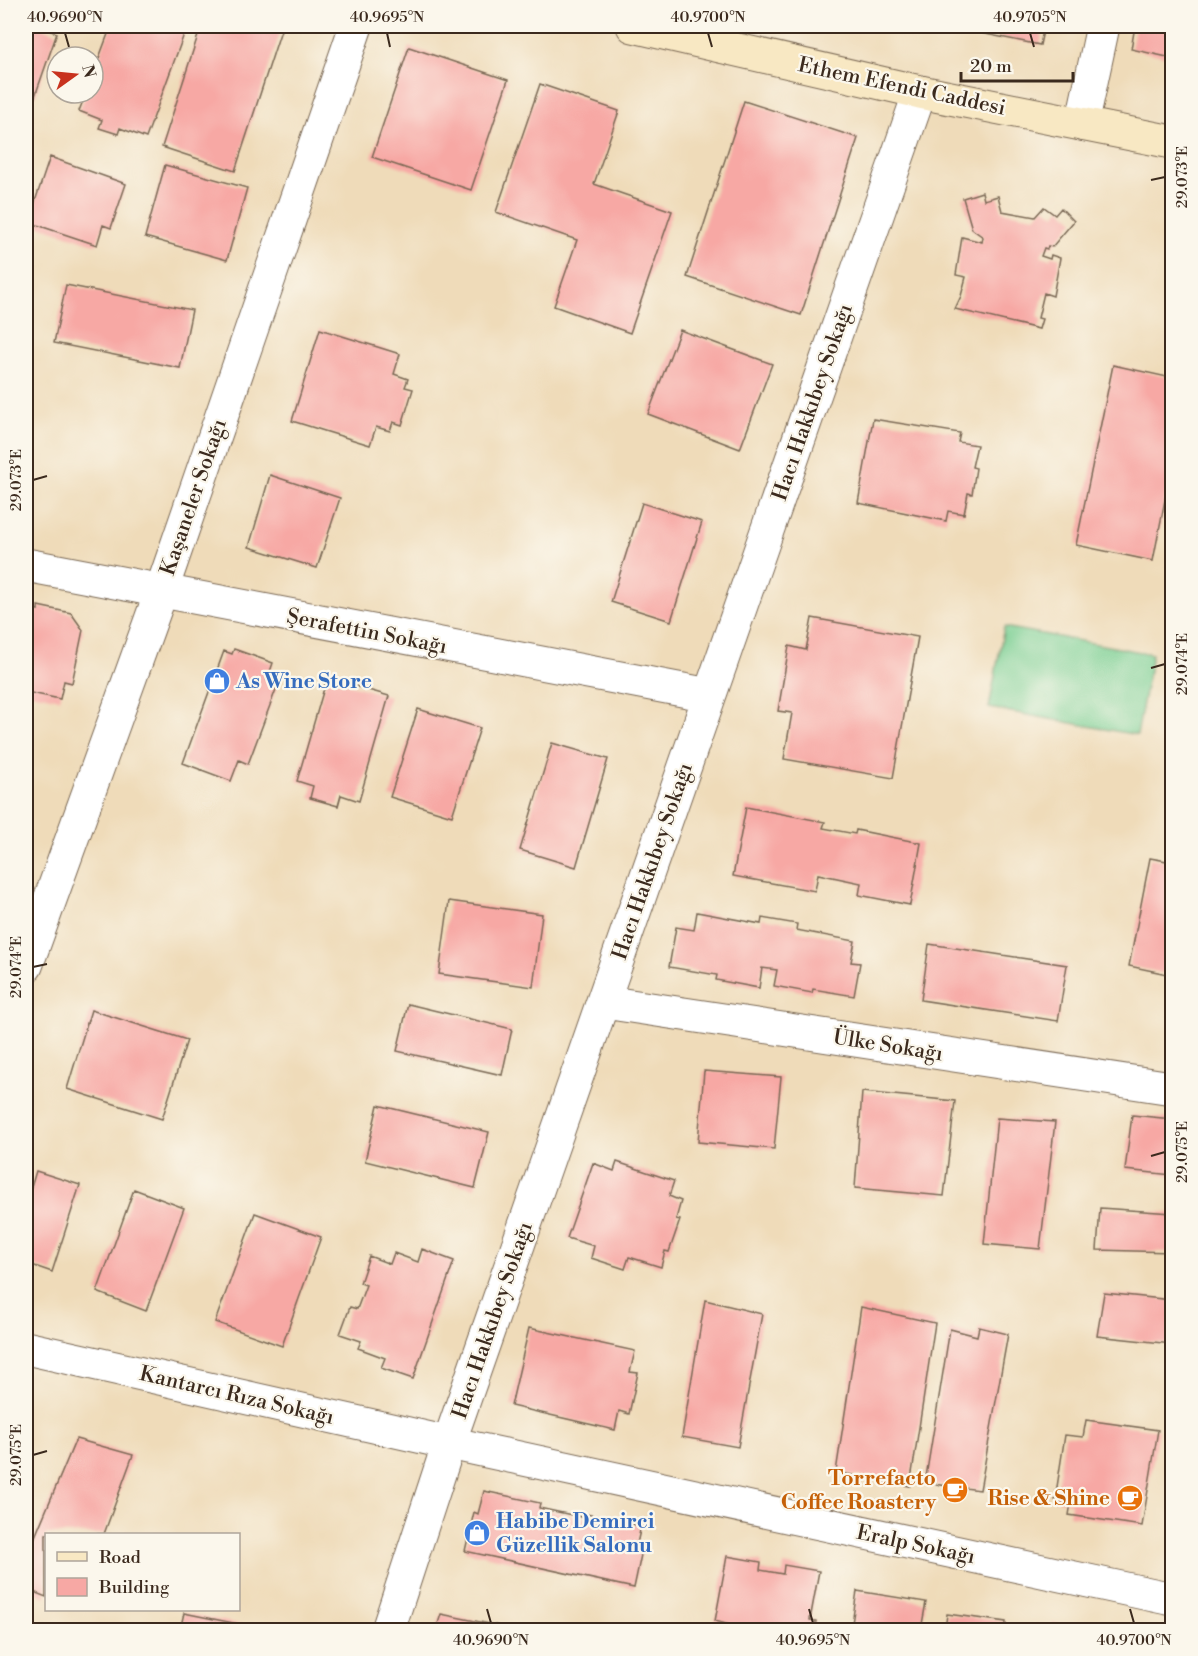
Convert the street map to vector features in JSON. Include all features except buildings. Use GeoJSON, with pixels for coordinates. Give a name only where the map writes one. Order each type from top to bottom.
{"type":"FeatureCollection","features":[{"type":"Feature","properties":{"kind":"main road","name":"Ethem Efendi Caddesi"},"geometry":{"type":"LineString","coordinates":[[633,26],[920,93],[1173,141]]}},
{"type":"Feature","properties":{"kind":"street","name":"Kaşaneler Sokağı"},"geometry":{"type":"LineString","coordinates":[[26,966],[161,592],[356,26]]}},
{"type":"Feature","properties":{"kind":"street"},"geometry":{"type":"LineString","coordinates":[[1082,124],[1103,26]]}},
{"type":"Feature","properties":{"kind":"street","name":"Hacı Hakkıbey Sokağı"},"geometry":{"type":"LineString","coordinates":[[388,1630],[449,1443],[920,93]]}},
{"type":"Feature","properties":{"kind":"street","name":"Şerafettin Sokağı"},"geometry":{"type":"LineString","coordinates":[[26,565],[709,695]]}},
{"type":"Feature","properties":{"kind":"street","name":"Ülke Sokağı"},"geometry":{"type":"LineString","coordinates":[[604,1002],[1173,1088]]}},
{"type":"Feature","properties":{"kind":"street","name":"Kantarcı Rıza Sokağı"},"geometry":{"type":"LineString","coordinates":[[26,1348],[449,1443]]}},
{"type":"Feature","properties":{"kind":"street","name":"Eralp Sokağı"},"geometry":{"type":"LineString","coordinates":[[449,1443],[1173,1599]]}},
{"type":"Feature","properties":{"kind":"green space"},"geometry":{"type":"Polygon","coordinates":[[[1004,627],[1152,654],[1137,735],[989,708],[1004,627]]]}},
{"type":"Feature","properties":{"kind":"place","name":"As Wine Store"},"geometry":{"type":"Point","coordinates":[217,681]}},
{"type":"Feature","properties":{"kind":"place","name":"Torrefacto Coffee Roastery"},"geometry":{"type":"Point","coordinates":[955,1490]}},
{"type":"Feature","properties":{"kind":"place","name":"Rise & Shine"},"geometry":{"type":"Point","coordinates":[1130,1498]}},
{"type":"Feature","properties":{"kind":"place","name":"Habibe Demirci Güzellik Salonu"},"geometry":{"type":"Point","coordinates":[477,1533]}}]}
